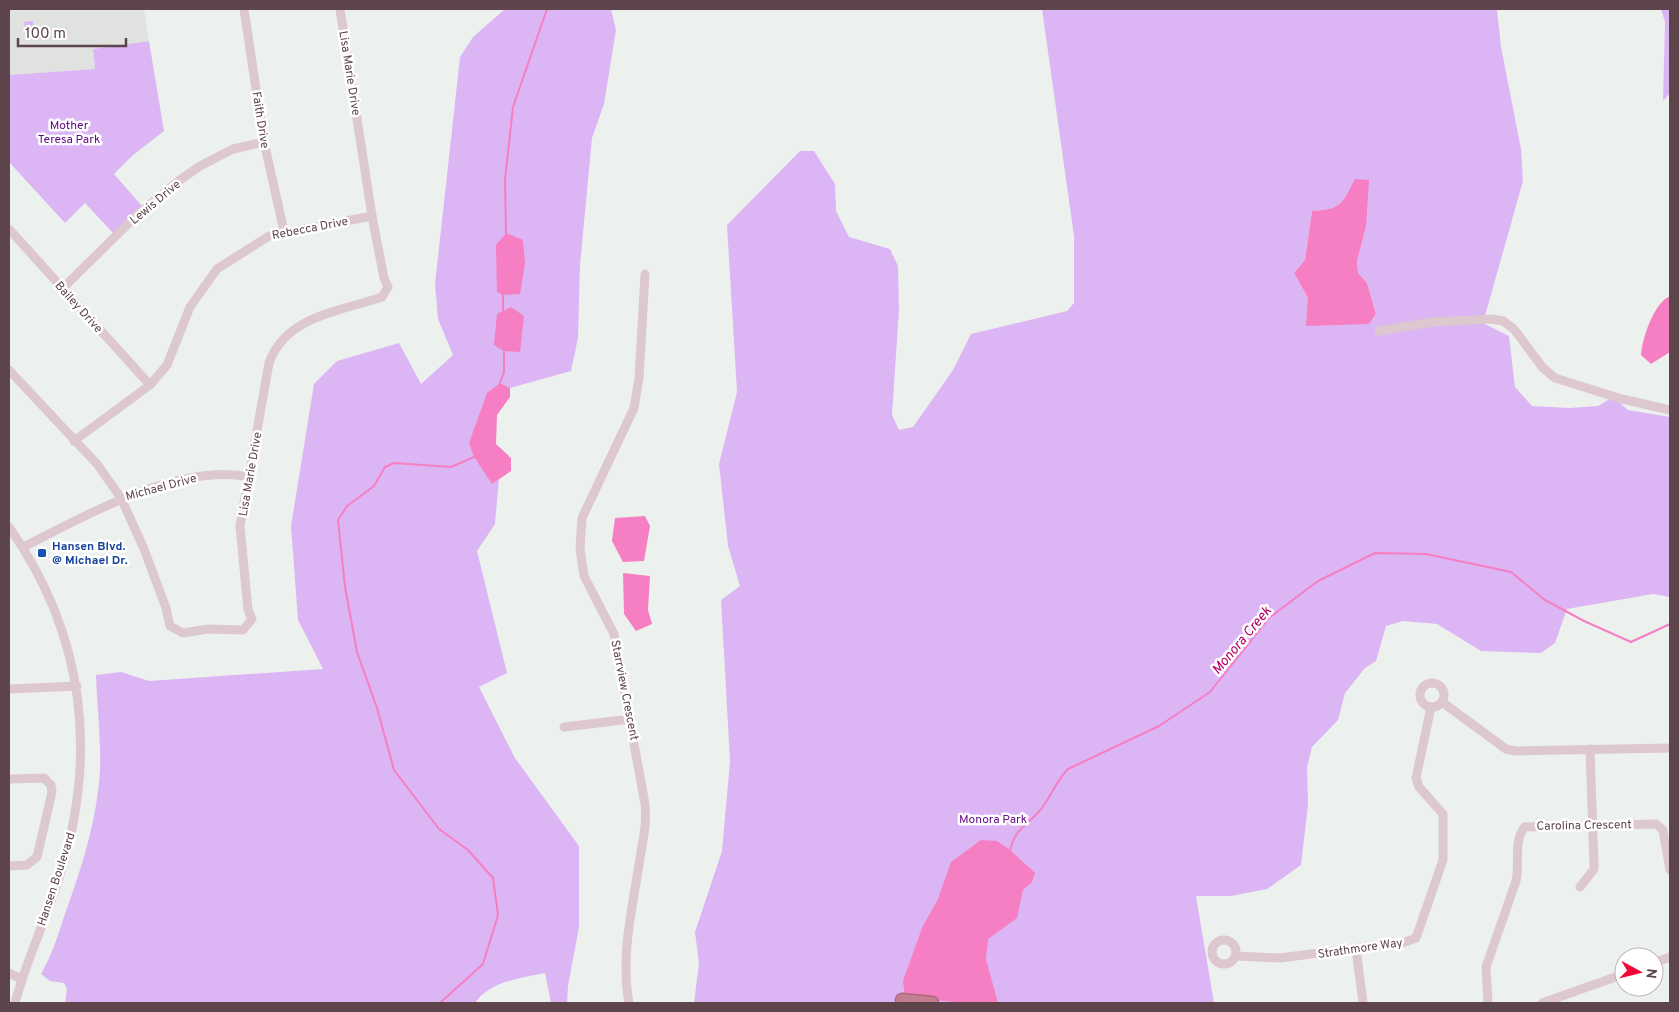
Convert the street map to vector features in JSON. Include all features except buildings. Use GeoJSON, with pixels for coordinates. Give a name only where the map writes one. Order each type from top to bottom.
{"type":"FeatureCollection","features":[{"type":"Feature","properties":{"kind":"highway"},"geometry":{"type":"LineString","coordinates":[[902,1000],[932,1003]]}},
{"type":"Feature","properties":{"kind":"street","name":"Faith Drive"},"geometry":{"type":"LineString","coordinates":[[244,9],[264,142],[284,231]]}},
{"type":"Feature","properties":{"kind":"street","name":"Lisa Marie Drive"},"geometry":{"type":"LineString","coordinates":[[9,370],[97,464],[121,498],[144,549],[166,608],[170,626],[183,633],[215,629],[243,630],[252,619],[248,610],[240,526],[269,363],[274,350],[283,337],[319,317],[382,297],[386,290],[372,216],[340,9]]}},
{"type":"Feature","properties":{"kind":"street","name":"Lewis Drive"},"geometry":{"type":"LineString","coordinates":[[63,288],[138,214],[200,166],[232,149],[264,142]]}},
{"type":"Feature","properties":{"kind":"street","name":"Rebecca Drive"},"geometry":{"type":"LineString","coordinates":[[74,440],[150,385],[167,365],[190,307],[217,269],[256,242],[284,231],[372,216]]}},
{"type":"Feature","properties":{"kind":"street","name":"Bailey Drive"},"geometry":{"type":"LineString","coordinates":[[9,229],[150,385]]}},
{"type":"Feature","properties":{"kind":"street","name":"Starrview Crescent"},"geometry":{"type":"LineString","coordinates":[[630,1003],[625,981],[625,956],[646,818],[631,719],[614,634],[584,576],[580,548],[582,518],[634,408],[639,378],[646,274]]}},
{"type":"Feature","properties":{"kind":"street"},"geometry":{"type":"LineString","coordinates":[[1380,331],[1432,322],[1492,319],[1503,321],[1514,328],[1543,368],[1555,378],[1622,399],[1670,410]]}},
{"type":"Feature","properties":{"kind":"street","name":"Michael Drive"},"geometry":{"type":"LineString","coordinates":[[23,547],[121,498],[210,474],[250,477]]}},
{"type":"Feature","properties":{"kind":"street","name":"Hansen Boulevard"},"geometry":{"type":"LineString","coordinates":[[9,527],[36,568],[55,610],[68,646],[77,686],[80,727],[80,781],[74,822],[58,881],[21,979],[15,1003]]}},
{"type":"Feature","properties":{"kind":"street"},"geometry":{"type":"LineString","coordinates":[[1436,683],[1441,686],[1445,694],[1442,702],[1431,707],[1424,704],[1420,698],[1422,689],[1427,684],[1436,683]]}},
{"type":"Feature","properties":{"kind":"street"},"geometry":{"type":"LineString","coordinates":[[9,689],[77,686]]}},
{"type":"Feature","properties":{"kind":"street"},"geometry":{"type":"LineString","coordinates":[[1442,702],[1506,750],[1670,748]]}},
{"type":"Feature","properties":{"kind":"street","name":"Strathmore Way"},"geometry":{"type":"LineString","coordinates":[[1236,956],[1280,958],[1410,942],[1416,938],[1441,868],[1444,816],[1419,787],[1416,778],[1431,707]]}},
{"type":"Feature","properties":{"kind":"street"},"geometry":{"type":"LineString","coordinates":[[564,727],[631,719]]}},
{"type":"Feature","properties":{"kind":"street"},"geometry":{"type":"LineString","coordinates":[[1580,887],[1594,869],[1590,749]]}},
{"type":"Feature","properties":{"kind":"street"},"geometry":{"type":"LineString","coordinates":[[9,779],[44,778],[52,785],[37,857],[33,863],[27,866],[9,866]]}},
{"type":"Feature","properties":{"kind":"street","name":"Carolina Crescent"},"geometry":{"type":"LineString","coordinates":[[1488,1003],[1486,967],[1516,881],[1521,831],[1528,826],[1593,824],[1660,825],[1664,830],[1670,870]]}},
{"type":"Feature","properties":{"kind":"street"},"geometry":{"type":"LineString","coordinates":[[1356,949],[1363,1003]]}},
{"type":"Feature","properties":{"kind":"street"},"geometry":{"type":"LineString","coordinates":[[9,973],[21,979]]}},
{"type":"Feature","properties":{"kind":"street"},"geometry":{"type":"LineString","coordinates":[[1542,1003],[1614,978]]}},
{"type":"Feature","properties":{"kind":"shaded area"},"geometry":{"type":"Polygon","coordinates":[[[9,9],[144,9],[149,41],[93,49],[95,69],[9,75],[9,9]]]}},
{"type":"Feature","properties":{"kind":"shaded area"},"geometry":{"type":"Polygon","coordinates":[[[1355,179],[1369,180],[1366,227],[1357,261],[1358,273],[1367,283],[1376,314],[1369,324],[1306,326],[1308,298],[1294,273],[1305,260],[1312,211],[1329,209],[1340,204],[1355,179]]]}},
{"type":"Feature","properties":{"kind":"shaded area"},"geometry":{"type":"Polygon","coordinates":[[[506,233],[523,240],[525,264],[520,294],[503,295],[497,292],[496,245],[506,233]]]}},
{"type":"Feature","properties":{"kind":"shaded area"},"geometry":{"type":"Polygon","coordinates":[[[1670,296],[1670,352],[1651,364],[1641,355],[1644,340],[1654,313],[1664,300],[1670,296]]]}},
{"type":"Feature","properties":{"kind":"shaded area"},"geometry":{"type":"Polygon","coordinates":[[[511,307],[524,316],[520,352],[504,351],[494,345],[497,314],[511,307]]]}},
{"type":"Feature","properties":{"kind":"shaded area"},"geometry":{"type":"Polygon","coordinates":[[[500,383],[510,388],[510,397],[497,415],[496,444],[511,458],[511,471],[492,484],[474,457],[469,443],[487,393],[500,383]]]}},
{"type":"Feature","properties":{"kind":"shaded area"},"geometry":{"type":"Polygon","coordinates":[[[645,516],[650,526],[644,561],[623,562],[612,541],[615,518],[645,516]]]}},
{"type":"Feature","properties":{"kind":"shaded area"},"geometry":{"type":"Polygon","coordinates":[[[623,573],[650,576],[648,610],[652,624],[636,631],[624,614],[623,573]]]}},
{"type":"Feature","properties":{"kind":"shaded area"},"geometry":{"type":"Polygon","coordinates":[[[981,840],[997,841],[1035,873],[1032,882],[1023,890],[1017,918],[988,939],[986,959],[998,1003],[964,1003],[905,997],[903,981],[922,928],[938,899],[951,862],[981,840]]]}},
{"type":"Feature","properties":{"kind":"green space"},"geometry":{"type":"Polygon","coordinates":[[[505,9],[611,9],[616,30],[604,104],[592,138],[580,265],[578,338],[571,371],[510,388],[500,383],[471,447],[474,457],[493,484],[499,477],[495,524],[477,551],[507,673],[479,687],[515,758],[579,846],[579,927],[568,986],[567,1003],[551,1003],[545,973],[497,985],[481,996],[475,1003],[65,1003],[67,989],[64,983],[50,981],[41,974],[54,945],[77,879],[96,807],[100,758],[96,675],[121,672],[149,681],[323,669],[298,620],[291,526],[314,384],[337,361],[399,343],[421,384],[453,355],[438,319],[435,284],[460,57],[473,37],[505,9]]]}},
{"type":"Feature","properties":{"kind":"green space","name":"Monora Park"},"geometry":{"type":"Polygon","coordinates":[[[1042,9],[1497,9],[1501,47],[1521,149],[1523,181],[1483,323],[1509,336],[1515,387],[1532,406],[1569,408],[1598,406],[1613,397],[1628,410],[1670,417],[1670,597],[1653,594],[1567,609],[1555,643],[1541,653],[1481,651],[1437,624],[1403,621],[1386,626],[1376,661],[1365,668],[1345,693],[1338,720],[1312,747],[1307,767],[1308,805],[1301,865],[1267,889],[1231,896],[1196,896],[1214,1003],[694,1003],[699,963],[695,932],[722,851],[730,761],[721,600],[740,586],[728,546],[719,464],[737,392],[727,225],[800,151],[814,151],[835,184],[836,211],[849,237],[890,249],[898,266],[899,309],[892,415],[899,430],[913,427],[953,370],[971,334],[1067,311],[1074,303],[1074,236],[1042,9]],[[1355,180],[1340,204],[1329,209],[1312,211],[1305,260],[1294,273],[1308,298],[1369,324],[1376,314],[1367,283],[1358,273],[1357,261],[1366,227],[1355,180]]]}},
{"type":"Feature","properties":{"kind":"green space"},"geometry":{"type":"Polygon","coordinates":[[[1661,9],[1670,9],[1670,93],[1663,101],[1665,22],[1661,9]]]}},
{"type":"Feature","properties":{"kind":"green space"},"geometry":{"type":"Polygon","coordinates":[[[33,21],[34,39],[26,40],[24,22],[33,21]]]}},
{"type":"Feature","properties":{"kind":"green space","name":"Mother Teresa Park"},"geometry":{"type":"Polygon","coordinates":[[[149,41],[164,131],[133,155],[114,174],[142,206],[113,233],[85,203],[65,223],[9,162],[9,75],[95,69],[93,49],[149,41]]]}},
{"type":"Feature","properties":{"kind":"waterway"},"geometry":{"type":"LineString","coordinates":[[506,233],[505,180],[513,107],[547,9]]}},
{"type":"Feature","properties":{"kind":"waterway"},"geometry":{"type":"LineString","coordinates":[[503,295],[503,310]]}},
{"type":"Feature","properties":{"kind":"waterway"},"geometry":{"type":"LineString","coordinates":[[500,383],[504,372],[504,350]]}},
{"type":"Feature","properties":{"kind":"waterway"},"geometry":{"type":"LineString","coordinates":[[440,1003],[483,964],[498,915],[493,878],[468,850],[439,829],[394,770],[377,708],[357,652],[345,587],[338,520],[347,506],[374,486],[385,467],[394,463],[451,467],[474,457]]}},
{"type":"Feature","properties":{"kind":"waterway","name":"Monora Creek"},"geometry":{"type":"LineString","coordinates":[[1010,851],[1016,835],[1039,812],[1068,769],[1159,726],[1210,692],[1269,618],[1318,581],[1375,553],[1426,554],[1511,572],[1545,600],[1584,621],[1631,642],[1670,624]]}},
{"type":"Feature","properties":{"kind":"place","name":"Hansen Blvd. @ Michael Dr."},"geometry":{"type":"Point","coordinates":[42,553]}}]}
